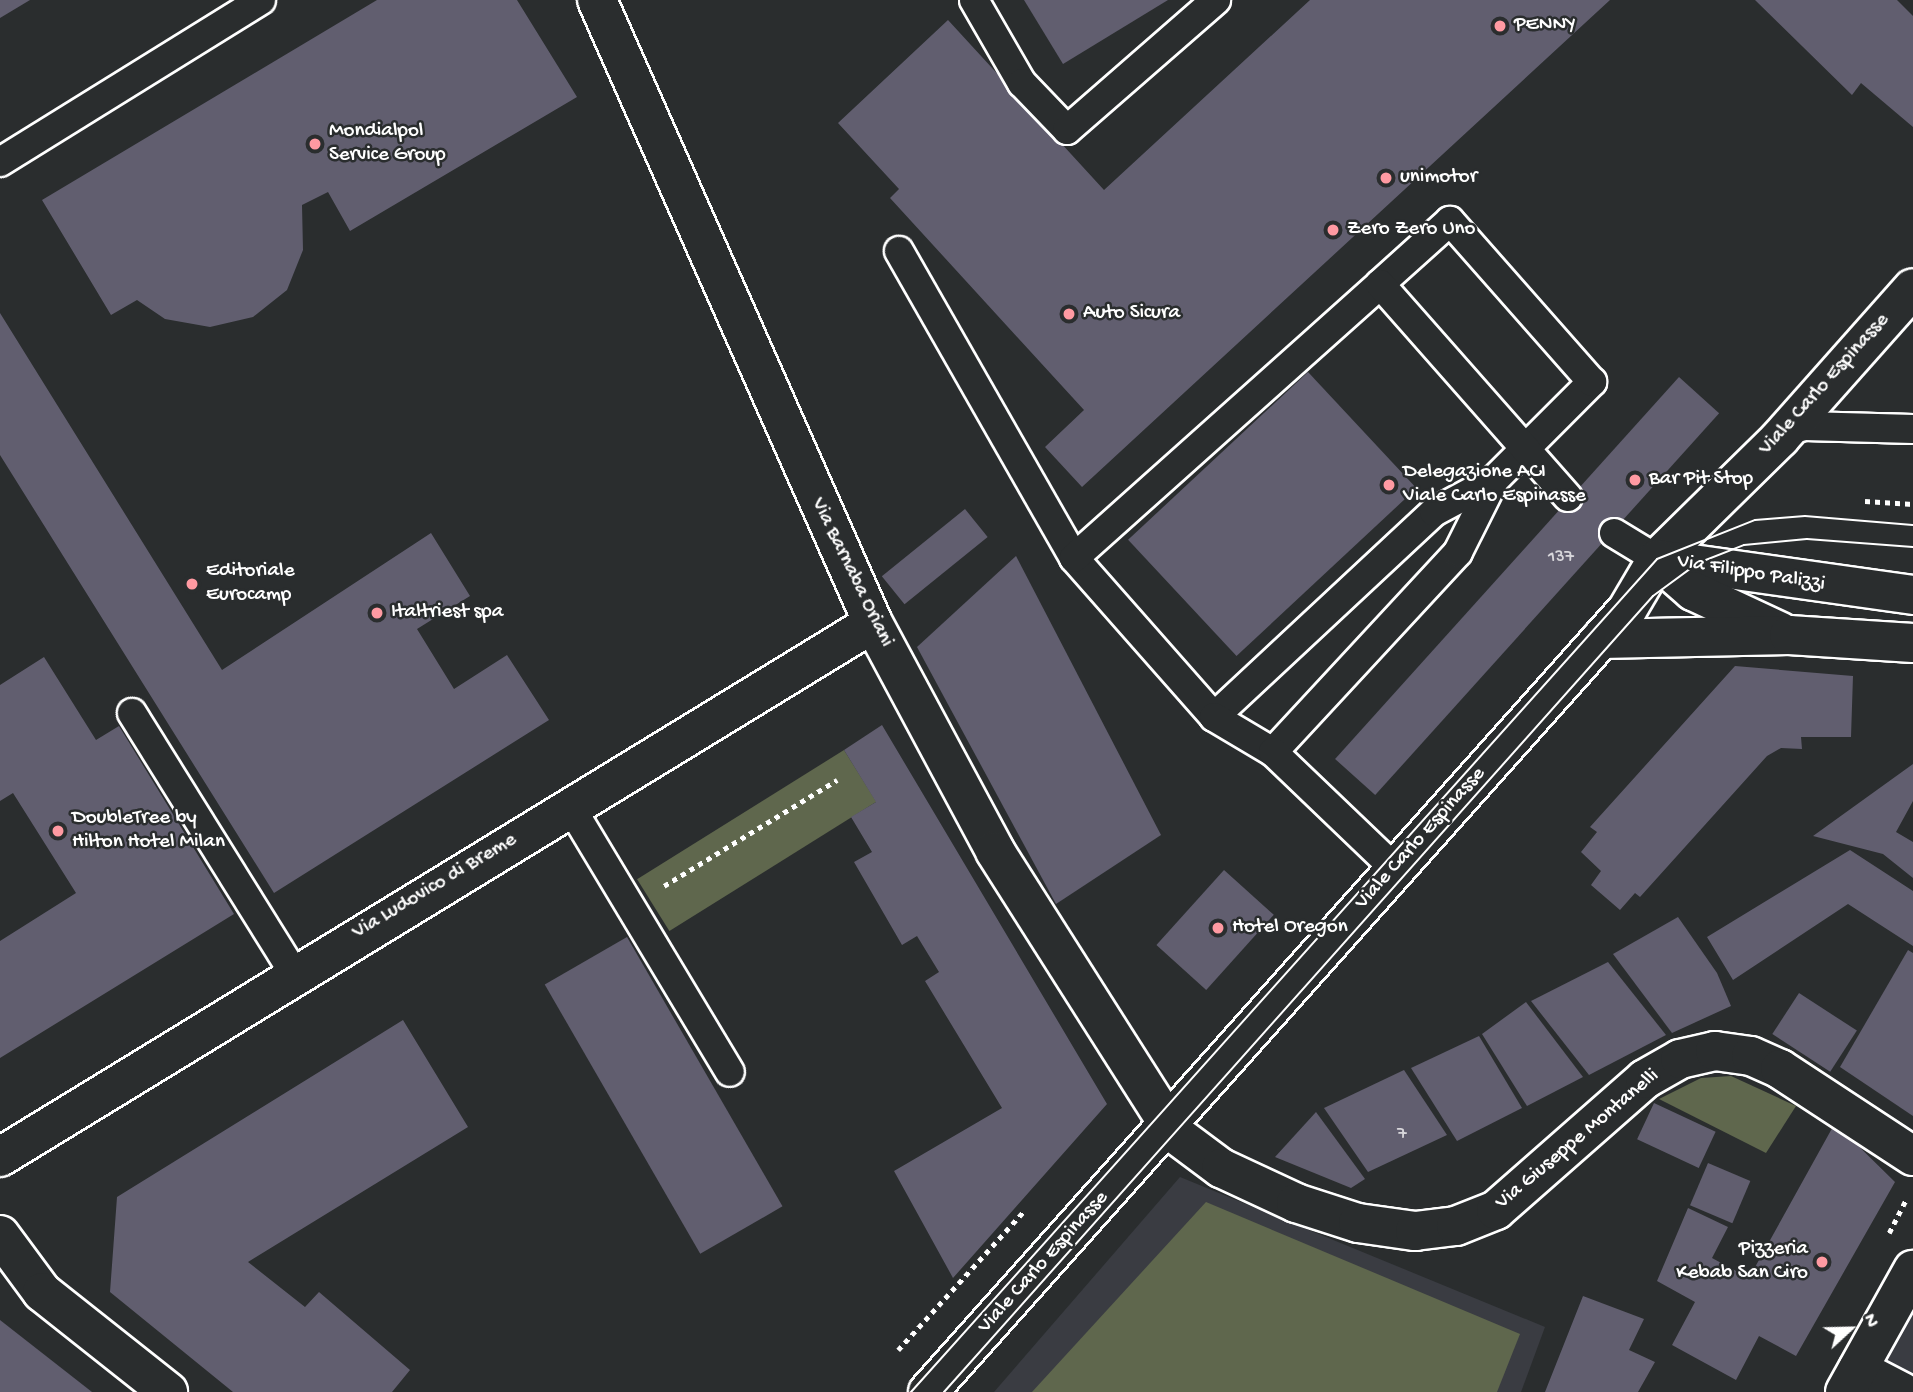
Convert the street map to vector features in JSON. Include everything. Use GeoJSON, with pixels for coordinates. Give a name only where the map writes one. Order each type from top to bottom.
{"type":"FeatureCollection","features":[{"type":"Feature","properties":{"kind":"street","name":"Via Barnaba Oriani"},"geometry":{"type":"LineString","coordinates":[[597,0],[873,623],[995,851],[1163,1122]]}},
{"type":"Feature","properties":{"kind":"street","name":"Viale Carlo Espinasse"},"geometry":{"type":"LineString","coordinates":[[928,1392],[1163,1122],[1601,639],[1657,559],[1786,431],[1913,288]]}},
{"type":"Feature","properties":{"kind":"street","name":"Via Filippo Palizzi"},"geometry":{"type":"LineString","coordinates":[[1657,559],[1913,595]]}},
{"type":"Feature","properties":{"kind":"street","name":"Via Filippo Palizzi"},"geometry":{"type":"LineString","coordinates":[[1657,559],[1693,591],[1789,635]]}},
{"type":"Feature","properties":{"kind":"street","name":"Via Ludovico di Breme"},"geometry":{"type":"LineString","coordinates":[[0,1157],[294,973],[873,623]]}},
{"type":"Feature","properties":{"kind":"street","name":"Via Filippo Palizzi"},"geometry":{"type":"LineString","coordinates":[[1601,639],[1789,635],[1913,643]]}},
{"type":"Feature","properties":{"kind":"street","name":"Via Giuseppe Montanelli"},"geometry":{"type":"LineString","coordinates":[[1163,1122],[1221,1168],[1296,1203],[1358,1223],[1415,1231],[1455,1226],[1496,1210],[1645,1079],[1680,1059],[1715,1051],[1780,1069],[1913,1156]]}},
{"type":"Feature","properties":{"kind":"street"},"geometry":{"type":"LineString","coordinates":[[0,1235],[42,1292],[168,1392]]}},
{"type":"Feature","properties":{"kind":"street"},"geometry":{"type":"LineString","coordinates":[[1902,1392],[1851,1381],[1913,1270]]}},
{"type":"Feature","properties":{"kind":"lane"},"geometry":{"type":"LineString","coordinates":[[0,162],[261,0]]}},
{"type":"Feature","properties":{"kind":"lane"},"geometry":{"type":"LineString","coordinates":[[974,0],[1022,83],[1067,130],[1216,0]]}},
{"type":"Feature","properties":{"kind":"lane"},"geometry":{"type":"LineString","coordinates":[[1073,558],[1450,221],[1592,382],[1494,480],[1434,512],[1214,717]]}},
{"type":"Feature","properties":{"kind":"lane"},"geometry":{"type":"LineString","coordinates":[[898,251],[1073,558],[1214,717],[1273,752],[1395,869]]}},
{"type":"Feature","properties":{"kind":"lane"},"geometry":{"type":"LineString","coordinates":[[1380,284],[1568,497]]}},
{"type":"Feature","properties":{"kind":"lane"},"geometry":{"type":"LineString","coordinates":[[1786,431],[1805,426],[1913,429]]}},
{"type":"Feature","properties":{"kind":"lane"},"geometry":{"type":"LineString","coordinates":[[1273,752],[1458,552],[1494,480]]}},
{"type":"Feature","properties":{"kind":"lane"},"geometry":{"type":"LineString","coordinates":[[1614,533],[1657,559]]}},
{"type":"Feature","properties":{"kind":"lane"},"geometry":{"type":"LineString","coordinates":[[132,713],[294,973]]}},
{"type":"Feature","properties":{"kind":"lane"},"geometry":{"type":"LineString","coordinates":[[570,806],[730,1072]]}},
{"type":"Feature","properties":{"kind":"path"},"geometry":{"type":"LineString","coordinates":[[1865,500],[1913,504]]}},
{"type":"Feature","properties":{"kind":"path"},"geometry":{"type":"LineString","coordinates":[[630,906],[837,780]]}},
{"type":"Feature","properties":{"kind":"path"},"geometry":{"type":"LineString","coordinates":[[898,1350],[1023,1212]]}},
{"type":"Feature","properties":{"kind":"shaded area"},"geometry":{"type":"Polygon","coordinates":[[[1180,1177],[1545,1327],[1521,1392],[994,1392],[1180,1177]]]}},
{"type":"Feature","properties":{"kind":"shaded area"},"geometry":{"type":"Polygon","coordinates":[[[1913,1274],[1913,1389],[1863,1362],[1913,1274]]]}},
{"type":"Feature","properties":{"kind":"green space"},"geometry":{"type":"Polygon","coordinates":[[[844,750],[876,802],[669,931],[637,879],[844,750]]]}},
{"type":"Feature","properties":{"kind":"green space"},"geometry":{"type":"Polygon","coordinates":[[[1731,1076],[1796,1106],[1766,1153],[1659,1099],[1701,1078],[1731,1076]]]}},
{"type":"Feature","properties":{"kind":"green space"},"geometry":{"type":"Polygon","coordinates":[[[1206,1202],[1520,1334],[1497,1392],[1032,1392],[1206,1202]]]}},
{"type":"Feature","properties":{"kind":"building"},"geometry":{"type":"Polygon","coordinates":[[[0,0],[30,0],[0,18],[0,0]]]}},
{"type":"Feature","properties":{"kind":"building","name":"Mondialpol Service Group"},"geometry":{"type":"Polygon","coordinates":[[[377,0],[517,0],[577,97],[350,231],[328,192],[302,205],[303,250],[287,290],[253,317],[210,327],[165,319],[137,300],[111,315],[42,200],[377,0]]]}},
{"type":"Feature","properties":{"kind":"building"},"geometry":{"type":"Polygon","coordinates":[[[1024,0],[1168,0],[1063,64],[1024,0]]]}},
{"type":"Feature","properties":{"kind":"building"},"geometry":{"type":"Polygon","coordinates":[[[1310,0],[1610,0],[1082,487],[1045,447],[1084,410],[890,198],[899,189],[838,123],[948,20],[1104,190],[1310,0]]]}},
{"type":"Feature","properties":{"kind":"building"},"geometry":{"type":"Polygon","coordinates":[[[1755,0],[1897,0],[1913,16],[1913,127],[1861,83],[1852,95],[1755,0]]]}},
{"type":"Feature","properties":{"kind":"building","name":"Italtriest spa"},"geometry":{"type":"Polygon","coordinates":[[[0,313],[222,670],[431,533],[470,596],[417,629],[454,689],[507,655],[549,720],[274,893],[0,455],[0,313]]]}},
{"type":"Feature","properties":{"kind":"building"},"geometry":{"type":"Polygon","coordinates":[[[1308,372],[1416,488],[1237,656],[1128,540],[1308,372]]]}},
{"type":"Feature","properties":{"kind":"building"},"geometry":{"type":"Polygon","coordinates":[[[1679,377],[1719,413],[1375,795],[1335,759],[1679,377]]]}},
{"type":"Feature","properties":{"kind":"building"},"geometry":{"type":"Polygon","coordinates":[[[965,509],[988,537],[905,604],[882,576],[965,509]]]}},
{"type":"Feature","properties":{"kind":"building"},"geometry":{"type":"Polygon","coordinates":[[[1016,556],[1161,835],[1056,904],[917,647],[1016,556]]]}},
{"type":"Feature","properties":{"kind":"building","name":"DoubleTree by Hilton Hotel Milan"},"geometry":{"type":"Polygon","coordinates":[[[44,657],[96,740],[119,726],[234,914],[0,1058],[0,941],[76,893],[13,793],[0,801],[0,685],[44,657]]]}},
{"type":"Feature","properties":{"kind":"building"},"geometry":{"type":"Polygon","coordinates":[[[1735,666],[1853,676],[1851,737],[1801,737],[1802,749],[1781,748],[1767,756],[1640,897],[1635,893],[1620,910],[1591,885],[1601,871],[1581,852],[1597,832],[1590,827],[1735,666]]]}},
{"type":"Feature","properties":{"kind":"building"},"geometry":{"type":"Polygon","coordinates":[[[882,725],[1107,1104],[953,1278],[894,1171],[1002,1108],[925,981],[939,972],[917,936],[902,945],[854,862],[872,852],[851,817],[876,802],[844,750],[882,725]]]}},
{"type":"Feature","properties":{"kind":"building"},"geometry":{"type":"Polygon","coordinates":[[[1913,764],[1913,801],[1896,832],[1913,842],[1913,878],[1883,854],[1813,836],[1913,764]]]}},
{"type":"Feature","properties":{"kind":"building"},"geometry":{"type":"Polygon","coordinates":[[[1850,850],[1913,891],[1913,946],[1848,904],[1733,980],[1707,937],[1850,850]]]}},
{"type":"Feature","properties":{"kind":"building"},"geometry":{"type":"Polygon","coordinates":[[[1224,870],[1274,915],[1206,990],[1156,945],[1224,870]]]}},
{"type":"Feature","properties":{"kind":"building"},"geometry":{"type":"Polygon","coordinates":[[[1678,917],[1717,973],[1731,1006],[1672,1033],[1613,954],[1678,917]]]}},
{"type":"Feature","properties":{"kind":"building"},"geometry":{"type":"Polygon","coordinates":[[[627,937],[782,1206],[700,1254],[545,984],[627,937]]]}},
{"type":"Feature","properties":{"kind":"building"},"geometry":{"type":"Polygon","coordinates":[[[1908,950],[1913,953],[1913,1116],[1840,1067],[1908,950]]]}},
{"type":"Feature","properties":{"kind":"building"},"geometry":{"type":"Polygon","coordinates":[[[1608,962],[1666,1035],[1589,1075],[1531,1001],[1608,962]]]}},
{"type":"Feature","properties":{"kind":"building"},"geometry":{"type":"Polygon","coordinates":[[[1799,993],[1857,1031],[1830,1072],[1772,1034],[1799,993]]]}},
{"type":"Feature","properties":{"kind":"building"},"geometry":{"type":"Polygon","coordinates":[[[1526,1002],[1583,1077],[1527,1106],[1482,1034],[1526,1002]]]}},
{"type":"Feature","properties":{"kind":"building"},"geometry":{"type":"Polygon","coordinates":[[[403,1020],[468,1127],[248,1262],[305,1307],[319,1292],[410,1370],[392,1392],[233,1392],[110,1292],[117,1197],[403,1020]]]}},
{"type":"Feature","properties":{"kind":"building"},"geometry":{"type":"Polygon","coordinates":[[[1479,1036],[1522,1108],[1457,1141],[1411,1068],[1479,1036]]]}},
{"type":"Feature","properties":{"kind":"building"},"geometry":{"type":"Polygon","coordinates":[[[1404,1070],[1447,1135],[1368,1172],[1324,1108],[1404,1070]]]}},
{"type":"Feature","properties":{"kind":"building"},"geometry":{"type":"Polygon","coordinates":[[[1654,1103],[1716,1132],[1699,1168],[1637,1139],[1654,1103]]]}},
{"type":"Feature","properties":{"kind":"building"},"geometry":{"type":"Polygon","coordinates":[[[1316,1112],[1365,1179],[1351,1188],[1275,1157],[1316,1112]]]}},
{"type":"Feature","properties":{"kind":"building"},"geometry":{"type":"Polygon","coordinates":[[[1835,1123],[1895,1182],[1796,1356],[1759,1336],[1736,1380],[1672,1345],[1695,1302],[1657,1281],[1688,1208],[1728,1227],[1712,1258],[1749,1278],[1835,1123]]]}},
{"type":"Feature","properties":{"kind":"building"},"geometry":{"type":"Polygon","coordinates":[[[1708,1163],[1750,1181],[1732,1223],[1690,1205],[1708,1163]]]}},
{"type":"Feature","properties":{"kind":"building"},"geometry":{"type":"Polygon","coordinates":[[[1583,1296],[1644,1319],[1629,1350],[1655,1362],[1638,1392],[1545,1392],[1583,1296]]]}},
{"type":"Feature","properties":{"kind":"building"},"geometry":{"type":"Polygon","coordinates":[[[0,1320],[92,1392],[0,1392],[0,1320]]]}},
{"type":"Feature","properties":{"kind":"tram line"},"geometry":{"type":"LineString","coordinates":[[911,1392],[1657,559],[1755,520],[1805,516],[1913,525]]}},
{"type":"Feature","properties":{"kind":"tram line"},"geometry":{"type":"LineString","coordinates":[[944,1392],[1653,596],[1698,563],[1744,545],[1807,539],[1913,547]]}},
{"type":"Feature","properties":{"kind":"place","name":"PENNY"},"geometry":{"type":"Point","coordinates":[1500,26]}},
{"type":"Feature","properties":{"kind":"place","name":"Mondialpol Service Group"},"geometry":{"type":"Point","coordinates":[315,144]}},
{"type":"Feature","properties":{"kind":"place","name":"unimotor"},"geometry":{"type":"Point","coordinates":[1386,178]}},
{"type":"Feature","properties":{"kind":"place","name":"Zero Zero Uno"},"geometry":{"type":"Point","coordinates":[1333,230]}},
{"type":"Feature","properties":{"kind":"place","name":"Auto Sicura"},"geometry":{"type":"Point","coordinates":[1069,314]}},
{"type":"Feature","properties":{"kind":"place","name":"Bar Pit Stop"},"geometry":{"type":"Point","coordinates":[1635,480]}},
{"type":"Feature","properties":{"kind":"place","name":"Delegazione ACI Viale Carlo Espinasse"},"geometry":{"type":"Point","coordinates":[1389,485]}},
{"type":"Feature","properties":{"kind":"place","name":"Editoriale Eurocamp"},"geometry":{"type":"Point","coordinates":[192,584]}},
{"type":"Feature","properties":{"kind":"place","name":"Italtriest spa"},"geometry":{"type":"Point","coordinates":[377,613]}},
{"type":"Feature","properties":{"kind":"place","name":"DoubleTree by Hilton Hotel Milan"},"geometry":{"type":"Point","coordinates":[58,831]}},
{"type":"Feature","properties":{"kind":"place","name":"Hotel Oregon"},"geometry":{"type":"Point","coordinates":[1218,928]}},
{"type":"Feature","properties":{"kind":"place","name":"Pizzeria Kebab San Ciro"},"geometry":{"type":"Point","coordinates":[1822,1262]}}]}
